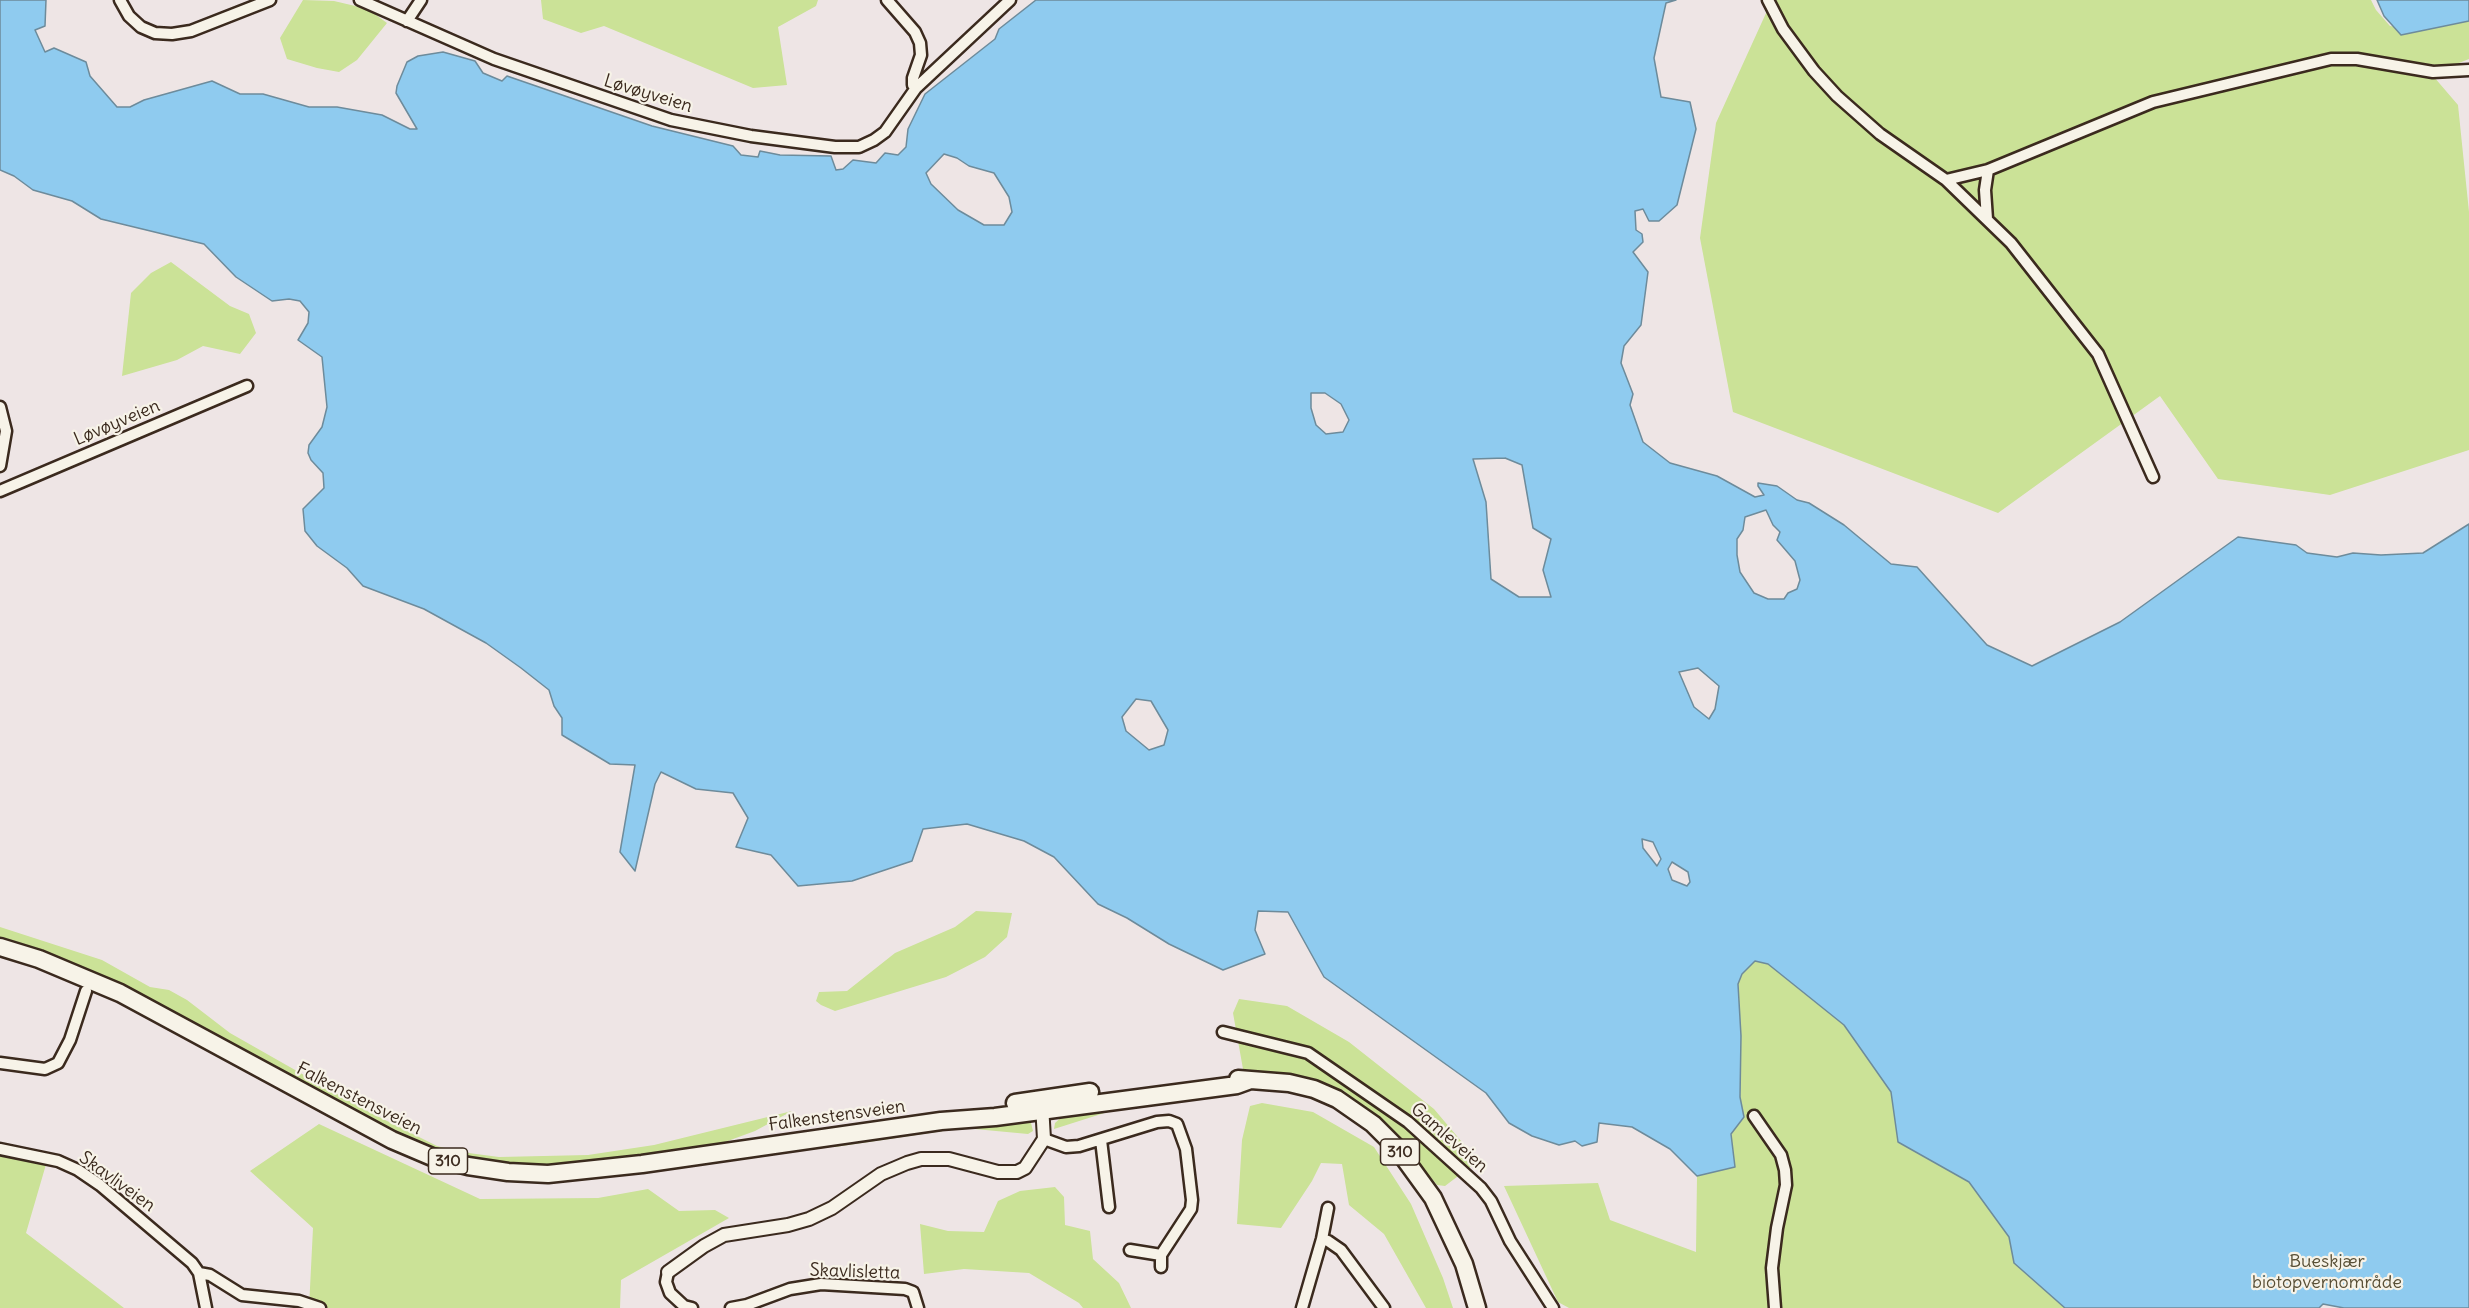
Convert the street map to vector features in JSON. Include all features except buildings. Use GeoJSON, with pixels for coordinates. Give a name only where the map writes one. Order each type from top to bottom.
{"type":"FeatureCollection","features":[{"type":"Feature","properties":{"kind":"main road","name":"Falkenstensveien"},"geometry":{"type":"LineString","coordinates":[[0,947],[49,963],[120,993],[392,1140],[432,1157],[468,1166],[528,1173],[586,1171],[941,1121],[982,1109],[1042,1105],[1174,1082],[1224,1079],[1289,1083],[1314,1089],[1337,1099],[1373,1124],[1396,1147],[1433,1198],[1464,1264],[1477,1308]]}},
{"type":"Feature","properties":{"kind":"street"},"geometry":{"type":"LineString","coordinates":[[120,0],[129,16],[141,27],[155,33],[172,34],[191,31],[270,0]]}},
{"type":"Feature","properties":{"kind":"street","name":"Løvøyveien"},"geometry":{"type":"LineString","coordinates":[[360,0],[494,59],[671,120],[751,136],[835,147],[859,147],[885,132],[916,88],[1010,0]]}},
{"type":"Feature","properties":{"kind":"street"},"geometry":{"type":"LineString","coordinates":[[407,21],[416,12],[421,0]]}},
{"type":"Feature","properties":{"kind":"street","name":"Løvøyveien"},"geometry":{"type":"LineString","coordinates":[[887,0],[915,32],[920,43],[921,55],[913,78],[913,85],[916,88]]}},
{"type":"Feature","properties":{"kind":"street"},"geometry":{"type":"LineString","coordinates":[[1768,0],[1783,29],[1814,71],[1837,96],[1880,134],[1946,180],[2011,243],[2097,354],[2153,477]]}},
{"type":"Feature","properties":{"kind":"street"},"geometry":{"type":"LineString","coordinates":[[1946,180],[1988,170],[2153,102],[2331,60],[2357,59],[2433,72],[2469,70]]}},
{"type":"Feature","properties":{"kind":"street"},"geometry":{"type":"LineString","coordinates":[[1987,219],[1985,190],[1988,170]]}},
{"type":"Feature","properties":{"kind":"street","name":"Løvøyveien"},"geometry":{"type":"LineString","coordinates":[[0,491],[247,386]]}},
{"type":"Feature","properties":{"kind":"street"},"geometry":{"type":"LineString","coordinates":[[0,407],[6,430],[0,466]]}},
{"type":"Feature","properties":{"kind":"street"},"geometry":{"type":"LineString","coordinates":[[0,1063],[45,1069],[58,1064],[70,1040],[86,992]]}},
{"type":"Feature","properties":{"kind":"street","name":"Gamleveien"},"geometry":{"type":"LineString","coordinates":[[1223,1032],[1308,1053],[1408,1122],[1481,1188],[1491,1201],[1510,1241],[1553,1308]]}},
{"type":"Feature","properties":{"kind":"street"},"geometry":{"type":"LineString","coordinates":[[692,1308],[684,1306],[670,1293],[666,1281],[668,1272],[704,1245],[724,1236],[809,1219],[832,1208],[881,1174],[907,1163],[949,1159],[998,1172],[1017,1172],[1025,1168],[1032,1160],[1044,1139],[1042,1105]]}},
{"type":"Feature","properties":{"kind":"street"},"geometry":{"type":"LineString","coordinates":[[1754,1116],[1781,1155],[1785,1170],[1786,1185],[1776,1228],[1772,1268],[1775,1308]]}},
{"type":"Feature","properties":{"kind":"street"},"geometry":{"type":"LineString","coordinates":[[1044,1139],[1066,1147],[1079,1146],[1157,1122],[1169,1121],[1177,1124],[1185,1149],[1192,1200],[1191,1209],[1161,1261],[1130,1250]]}},
{"type":"Feature","properties":{"kind":"street"},"geometry":{"type":"LineString","coordinates":[[1101,1140],[1109,1207]]}},
{"type":"Feature","properties":{"kind":"street","name":"Skavliveien"},"geometry":{"type":"LineString","coordinates":[[0,1149],[39,1155],[78,1170],[100,1185],[171,1244],[199,1273],[210,1275],[242,1295],[291,1300],[320,1308]]}},
{"type":"Feature","properties":{"kind":"street"},"geometry":{"type":"LineString","coordinates":[[1302,1308],[1322,1239],[1328,1208]]}},
{"type":"Feature","properties":{"kind":"street"},"geometry":{"type":"LineString","coordinates":[[1322,1239],[1341,1250],[1384,1308]]}},
{"type":"Feature","properties":{"kind":"street"},"geometry":{"type":"LineString","coordinates":[[199,1273],[206,1308]]}},
{"type":"Feature","properties":{"kind":"street","name":"Skavlisletta"},"geometry":{"type":"LineString","coordinates":[[731,1308],[747,1306],[790,1289],[832,1285],[905,1289],[913,1292],[918,1308]]}},
{"type":"Feature","properties":{"kind":"green space"},"geometry":{"type":"Polygon","coordinates":[[[303,0],[334,1],[368,9],[387,23],[357,60],[339,72],[317,68],[287,59],[280,38],[303,0]]]}},
{"type":"Feature","properties":{"kind":"green space"},"geometry":{"type":"Polygon","coordinates":[[[541,0],[818,0],[816,6],[778,27],[787,85],[753,88],[604,26],[581,33],[543,19],[541,0]]]}},
{"type":"Feature","properties":{"kind":"green space"},"geometry":{"type":"Polygon","coordinates":[[[1772,0],[2371,0],[2376,10],[2390,26],[2419,30],[2438,27],[2469,15],[2469,59],[2449,67],[2422,63],[2458,105],[2469,212],[2469,450],[2330,495],[2218,479],[2160,396],[1998,513],[1733,412],[1700,238],[1716,123],[1772,0]]]}},
{"type":"Feature","properties":{"kind":"green space"},"geometry":{"type":"Polygon","coordinates":[[[171,262],[230,306],[249,314],[256,333],[240,354],[203,346],[177,360],[122,376],[131,293],[151,273],[171,262]]]}},
{"type":"Feature","properties":{"kind":"green space"},"geometry":{"type":"Polygon","coordinates":[[[976,911],[1012,913],[1007,937],[985,957],[946,977],[835,1011],[816,1001],[819,992],[847,991],[895,953],[955,927],[976,911]]]}},
{"type":"Feature","properties":{"kind":"green space"},"geometry":{"type":"Polygon","coordinates":[[[0,927],[102,960],[150,987],[169,990],[187,1000],[230,1033],[369,1112],[437,1146],[461,1152],[499,1157],[588,1155],[654,1145],[792,1111],[755,1131],[714,1146],[565,1169],[498,1166],[423,1148],[261,1063],[252,1053],[217,1035],[0,941],[0,927]]]}},
{"type":"Feature","properties":{"kind":"green space"},"geometry":{"type":"Polygon","coordinates":[[[1755,961],[1768,964],[1844,1025],[1892,1092],[1898,1142],[1969,1182],[2009,1237],[2014,1263],[2065,1308],[1569,1308],[1558,1302],[1504,1186],[1598,1183],[1610,1220],[1696,1252],[1697,1176],[1735,1167],[1731,1134],[1744,1117],[1740,1097],[1741,1036],[1738,984],[1742,974],[1755,961]]]}},
{"type":"Feature","properties":{"kind":"green space"},"geometry":{"type":"Polygon","coordinates":[[[1239,999],[1287,1006],[1349,1042],[1434,1109],[1478,1161],[1445,1186],[1437,1185],[1394,1134],[1344,1091],[1302,1077],[1243,1069],[1233,1013],[1239,999]]]}},
{"type":"Feature","properties":{"kind":"green space"},"geometry":{"type":"Polygon","coordinates":[[[1262,1103],[1313,1112],[1374,1147],[1411,1204],[1443,1278],[1453,1308],[1426,1308],[1384,1234],[1349,1205],[1342,1164],[1321,1163],[1281,1228],[1237,1224],[1242,1140],[1250,1106],[1262,1103]]]}},
{"type":"Feature","properties":{"kind":"green space"},"geometry":{"type":"Polygon","coordinates":[[[1117,1109],[1054,1129],[1055,1123],[1066,1113],[1117,1109]]]}},
{"type":"Feature","properties":{"kind":"green space"},"geometry":{"type":"Polygon","coordinates":[[[1009,1118],[1025,1119],[1031,1123],[1033,1131],[1028,1134],[964,1128],[835,1147],[836,1142],[1009,1118]]]}},
{"type":"Feature","properties":{"kind":"green space"},"geometry":{"type":"Polygon","coordinates":[[[319,1124],[480,1199],[598,1198],[648,1189],[679,1211],[715,1210],[729,1218],[621,1280],[620,1308],[309,1308],[313,1228],[250,1171],[319,1124]]]}},
{"type":"Feature","properties":{"kind":"green space"},"geometry":{"type":"Polygon","coordinates":[[[0,1154],[47,1161],[26,1233],[124,1308],[0,1308],[0,1154]]]}},
{"type":"Feature","properties":{"kind":"green space"},"geometry":{"type":"Polygon","coordinates":[[[1055,1187],[1064,1197],[1065,1225],[1090,1231],[1093,1259],[1119,1283],[1131,1308],[1083,1308],[1079,1303],[1029,1273],[964,1269],[924,1274],[920,1224],[948,1231],[984,1232],[998,1201],[1020,1191],[1055,1187]]]}},
{"type":"Feature","properties":{"kind":"water"},"geometry":{"type":"Polygon","coordinates":[[[0,0],[46,0],[45,26],[35,30],[45,52],[54,48],[86,62],[90,76],[117,107],[130,107],[144,100],[212,81],[240,94],[263,94],[309,107],[337,107],[382,115],[410,129],[417,129],[396,93],[397,86],[407,62],[418,56],[443,52],[475,61],[483,73],[502,81],[507,76],[652,126],[733,146],[741,155],[758,157],[760,151],[780,155],[831,156],[836,170],[843,169],[853,160],[876,163],[885,153],[898,155],[906,147],[908,129],[925,94],[995,39],[999,29],[1036,0],[1676,0],[1666,3],[1654,58],[1661,97],[1690,102],[1696,129],[1677,205],[1659,221],[1649,221],[1643,209],[1635,211],[1636,230],[1642,234],[1643,242],[1633,252],[1648,272],[1641,325],[1624,346],[1621,363],[1633,394],[1630,405],[1643,442],[1670,463],[1717,476],[1755,497],[1764,495],[1758,483],[1777,486],[1797,500],[1809,503],[1844,525],[1891,564],[1917,567],[1987,645],[2032,666],[2120,622],[2238,537],[2296,545],[2307,553],[2337,557],[2353,553],[2381,555],[2423,553],[2469,524],[2469,1308],[2344,1308],[2323,1304],[2319,1308],[2065,1308],[2014,1263],[2009,1237],[1969,1182],[1898,1142],[1891,1092],[1844,1025],[1768,964],[1755,961],[1742,974],[1738,984],[1741,1036],[1740,1097],[1744,1117],[1731,1134],[1735,1167],[1697,1176],[1670,1149],[1632,1127],[1599,1123],[1597,1142],[1582,1146],[1575,1141],[1559,1145],[1532,1136],[1509,1123],[1486,1093],[1324,977],[1288,912],[1258,911],[1255,930],[1265,954],[1223,970],[1169,944],[1127,918],[1098,904],[1054,857],[1024,841],[967,824],[923,829],[912,861],[852,881],[798,886],[771,855],[736,847],[748,818],[733,793],[696,789],[661,772],[655,784],[635,871],[620,852],[635,765],[610,764],[562,735],[562,718],[554,706],[549,690],[486,643],[424,609],[363,586],[347,568],[317,546],[305,531],[303,509],[324,488],[323,473],[308,453],[309,445],[322,427],[327,407],[322,357],[298,340],[308,323],[309,312],[300,301],[289,299],[272,301],[236,277],[204,244],[101,219],[72,201],[33,190],[14,176],[0,170],[0,0]],[[944,154],[926,173],[931,184],[958,210],[984,225],[1004,225],[1012,212],[1009,197],[994,173],[969,166],[957,158],[944,154]],[[1311,393],[1311,408],[1316,425],[1326,434],[1343,432],[1349,420],[1341,404],[1325,393],[1311,393]],[[1505,458],[1473,459],[1486,502],[1491,579],[1519,597],[1551,597],[1543,570],[1551,539],[1533,528],[1522,465],[1505,458]],[[1766,510],[1745,517],[1743,530],[1737,539],[1740,572],[1754,593],[1768,599],[1784,599],[1788,593],[1797,589],[1800,580],[1795,561],[1777,540],[1780,532],[1773,525],[1766,510]],[[1698,668],[1679,672],[1694,707],[1709,719],[1715,709],[1719,686],[1698,668]],[[1136,699],[1122,717],[1126,731],[1149,750],[1164,745],[1168,730],[1151,701],[1136,699]],[[1642,839],[1643,848],[1657,866],[1661,859],[1653,842],[1642,839]],[[1672,862],[1668,869],[1672,880],[1687,886],[1690,882],[1688,872],[1672,862]]]}},
{"type":"Feature","properties":{"kind":"water"},"geometry":{"type":"Polygon","coordinates":[[[2377,0],[2469,0],[2469,21],[2401,35],[2384,16],[2377,0]]]}},
{"type":"Feature","properties":{"kind":"park label","name":"Bueskjær biotopvernområde"},"geometry":{"type":"Point","coordinates":[2327,1272]}}]}
